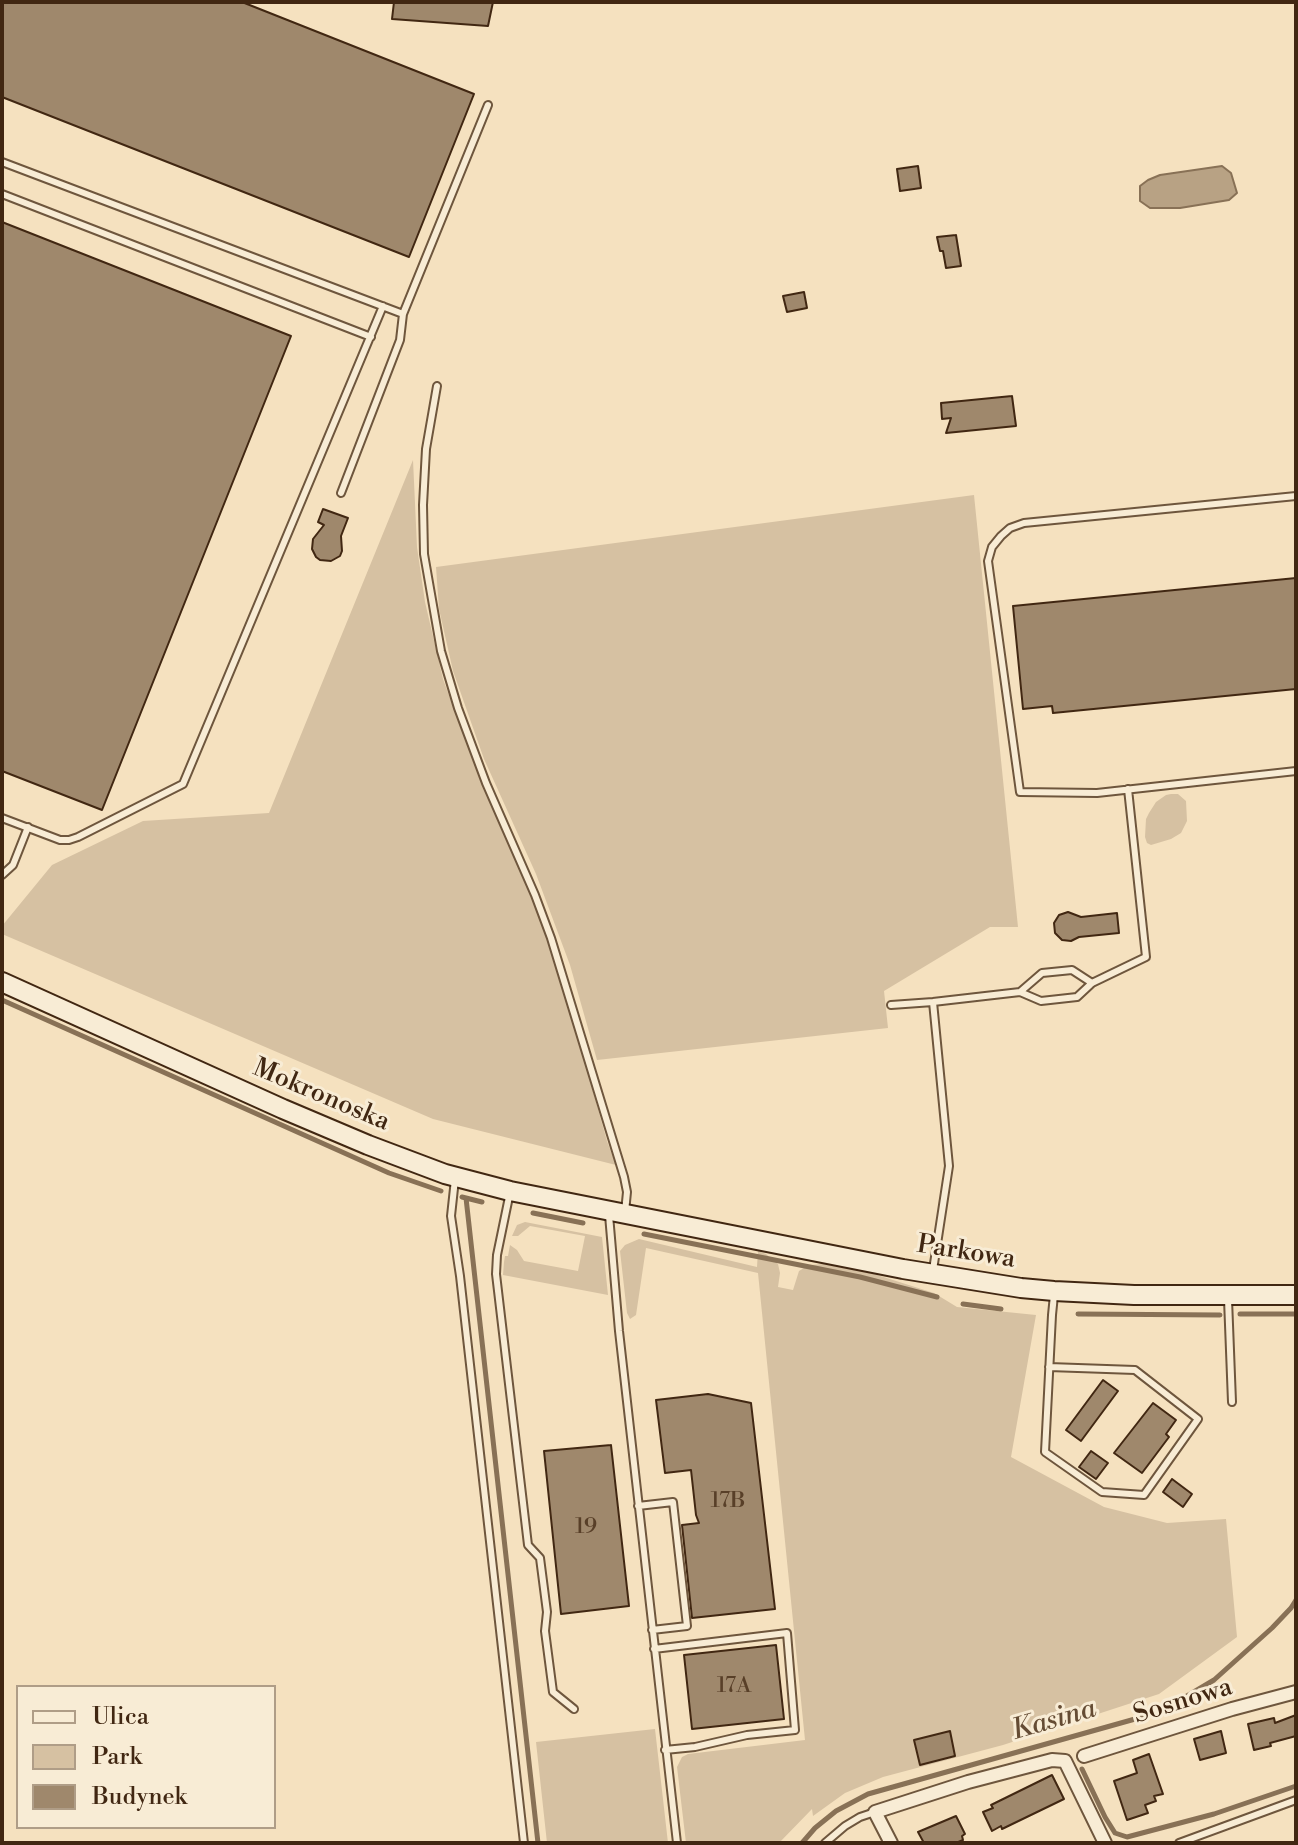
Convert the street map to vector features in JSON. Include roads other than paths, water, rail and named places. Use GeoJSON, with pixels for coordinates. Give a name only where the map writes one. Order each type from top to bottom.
{"type":"FeatureCollection","features":[{"type":"Feature","properties":{"kind":"main road","name":"Mokronoska"},"geometry":{"type":"LineString","coordinates":[[2,982],[283,1109],[407,1160],[510,1191],[622,1214]]}},
{"type":"Feature","properties":{"kind":"main road","name":"Parkowa"},"geometry":{"type":"LineString","coordinates":[[622,1214],[932,1274],[1054,1291],[1134,1295],[1296,1295]]}},
{"type":"Feature","properties":{"kind":"street","name":"Sosnowa"},"geometry":{"type":"LineString","coordinates":[[1084,1756],[1296,1692]]}},
{"type":"Feature","properties":{"kind":"street"},"geometry":{"type":"LineString","coordinates":[[891,1843],[875,1812],[1036,1763],[1065,1761],[1105,1843]]}},
{"type":"Feature","properties":{"kind":"lane"},"geometry":{"type":"LineString","coordinates":[[341,493],[400,340],[403,314],[488,105]]}},
{"type":"Feature","properties":{"kind":"lane"},"geometry":{"type":"LineString","coordinates":[[2,162],[403,314]]}},
{"type":"Feature","properties":{"kind":"lane"},"geometry":{"type":"LineString","coordinates":[[2,194],[371,337]]}},
{"type":"Feature","properties":{"kind":"lane"},"geometry":{"type":"LineString","coordinates":[[2,818],[60,840],[69,840],[183,784],[383,306]]}},
{"type":"Feature","properties":{"kind":"lane"},"geometry":{"type":"LineString","coordinates":[[437,386],[426,449],[423,505],[424,554],[441,651],[458,708],[551,938],[627,1192],[622,1214],[619,1331],[677,1843]]}},
{"type":"Feature","properties":{"kind":"lane"},"geometry":{"type":"LineString","coordinates":[[1296,496],[1024,523],[1010,528],[992,547],[988,561],[1020,792],[1097,793],[1296,771]]}},
{"type":"Feature","properties":{"kind":"lane"},"geometry":{"type":"LineString","coordinates":[[891,1005],[1020,992],[1041,1001],[1077,997],[1092,983],[1146,957],[1128,789]]}},
{"type":"Feature","properties":{"kind":"lane"},"geometry":{"type":"LineString","coordinates":[[2,875],[13,865],[28,827]]}},
{"type":"Feature","properties":{"kind":"lane"},"geometry":{"type":"LineString","coordinates":[[1020,992],[1042,973],[1072,970],[1092,983]]}},
{"type":"Feature","properties":{"kind":"lane"},"geometry":{"type":"LineString","coordinates":[[932,1274],[949,1166],[933,1002]]}},
{"type":"Feature","properties":{"kind":"lane"},"geometry":{"type":"LineString","coordinates":[[455,1176],[451,1216],[524,1843]]}},
{"type":"Feature","properties":{"kind":"lane"},"geometry":{"type":"LineString","coordinates":[[510,1191],[496,1274],[528,1545],[540,1558],[553,1692],[574,1709]]}},
{"type":"Feature","properties":{"kind":"lane"},"geometry":{"type":"LineString","coordinates":[[1049,1367],[1135,1370],[1198,1419],[1144,1495],[1102,1492],[1045,1452],[1049,1367],[1054,1291]]}},
{"type":"Feature","properties":{"kind":"lane"},"geometry":{"type":"LineString","coordinates":[[1228,1296],[1232,1402]]}},
{"type":"Feature","properties":{"kind":"lane"},"geometry":{"type":"LineString","coordinates":[[638,1506],[673,1502],[687,1626],[652,1630]]}},
{"type":"Feature","properties":{"kind":"lane"},"geometry":{"type":"LineString","coordinates":[[654,1649],[787,1633],[795,1730],[665,1750]]}},
{"type":"Feature","properties":{"kind":"lane"},"geometry":{"type":"LineString","coordinates":[[1179,1843],[1296,1800]]}},
{"type":"Feature","properties":{"kind":"lane"},"geometry":{"type":"LineString","coordinates":[[825,1843],[845,1826],[875,1812]]}},
{"type":"Feature","properties":{"kind":"waterway"},"geometry":{"type":"LineString","coordinates":[[2,1000],[389,1173],[441,1191]]}},
{"type":"Feature","properties":{"kind":"waterway"},"geometry":{"type":"LineString","coordinates":[[462,1197],[466,1198],[538,1843]]}},
{"type":"Feature","properties":{"kind":"waterway"},"geometry":{"type":"LineString","coordinates":[[466,1198],[482,1202]]}},
{"type":"Feature","properties":{"kind":"waterway"},"geometry":{"type":"LineString","coordinates":[[533,1213],[583,1223]]}},
{"type":"Feature","properties":{"kind":"waterway"},"geometry":{"type":"LineString","coordinates":[[644,1234],[860,1277],[937,1297]]}},
{"type":"Feature","properties":{"kind":"waterway"},"geometry":{"type":"LineString","coordinates":[[963,1304],[1001,1309]]}},
{"type":"Feature","properties":{"kind":"waterway"},"geometry":{"type":"LineString","coordinates":[[1078,1314],[1220,1315]]}},
{"type":"Feature","properties":{"kind":"waterway"},"geometry":{"type":"LineString","coordinates":[[1240,1314],[1296,1314]]}},
{"type":"Feature","properties":{"kind":"waterway","name":"Kasina"},"geometry":{"type":"LineString","coordinates":[[802,1843],[836,1811],[868,1794],[1160,1712],[1214,1680],[1272,1628],[1296,1600]]}},
{"type":"Feature","properties":{"kind":"waterway"},"geometry":{"type":"LineString","coordinates":[[1082,1769],[1115,1833],[1127,1837],[1214,1814],[1296,1786]]}}]}
